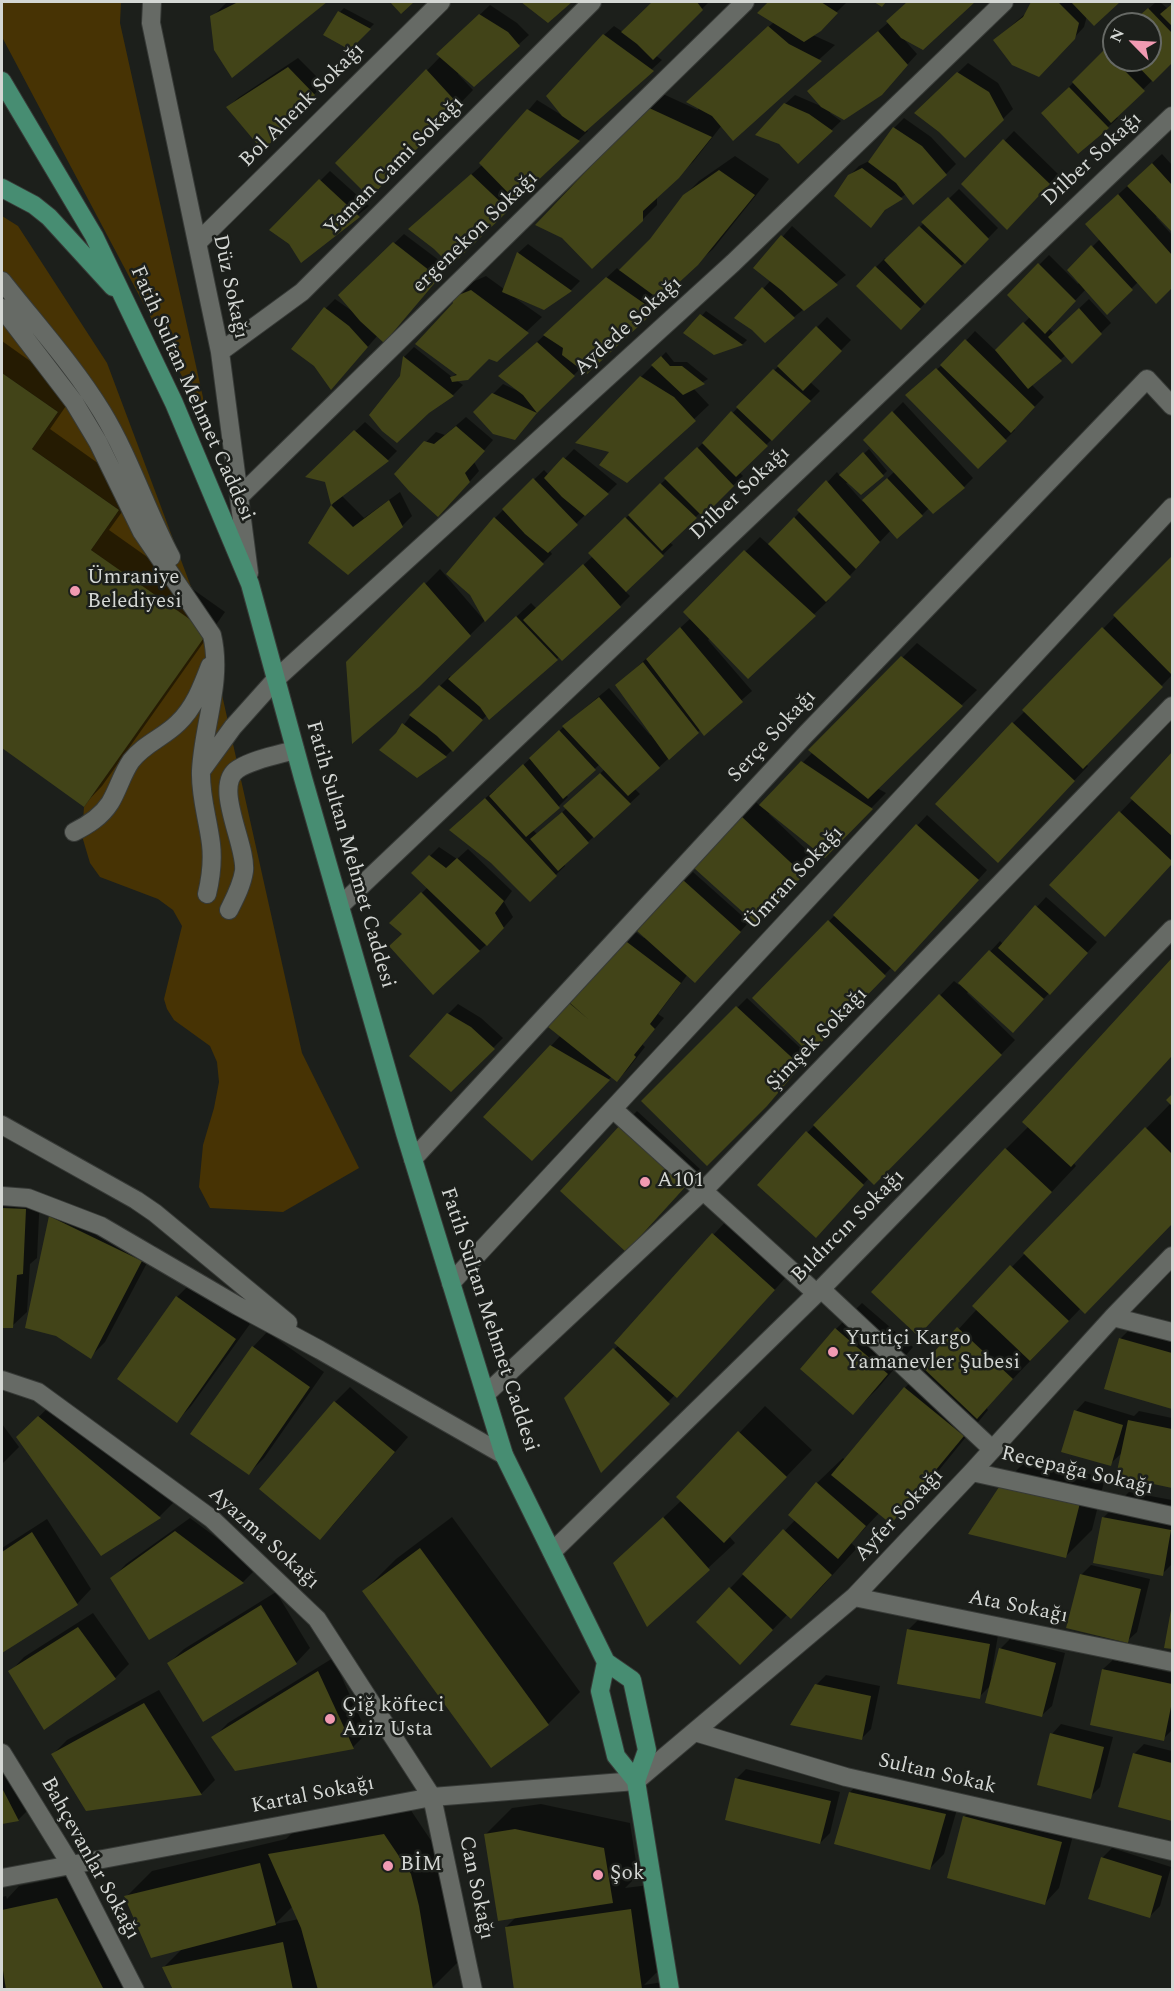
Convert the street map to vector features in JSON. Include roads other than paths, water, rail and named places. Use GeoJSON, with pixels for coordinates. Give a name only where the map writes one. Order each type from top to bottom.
{"type":"FeatureCollection","features":[{"type":"Feature","properties":{"kind":"main road","name":"Fatih Sultan Mehmet Caddesi"},"geometry":{"type":"LineString","coordinates":[[2,81],[94,236],[174,403],[250,584],[295,750],[413,1159],[504,1455],[606,1662],[632,1680],[647,1750],[636,1782]]}},
{"type":"Feature","properties":{"kind":"main road"},"geometry":{"type":"LineString","coordinates":[[2,188],[34,205],[49,218],[126,301]]}},
{"type":"Feature","properties":{"kind":"main road","name":"Fatih Sultan Mehmet Caddesi"},"geometry":{"type":"LineString","coordinates":[[606,1662],[600,1691],[616,1756],[636,1782],[670,1989]]}},
{"type":"Feature","properties":{"kind":"street","name":"Düz Sokağı"},"geometry":{"type":"LineString","coordinates":[[152,2],[151,23],[220,352],[250,584]]}},
{"type":"Feature","properties":{"kind":"street","name":"Bol Ahenk Sokağı"},"geometry":{"type":"LineString","coordinates":[[197,243],[441,2]]}},
{"type":"Feature","properties":{"kind":"street","name":"Yaman Cami Sokağı"},"geometry":{"type":"LineString","coordinates":[[220,352],[302,291],[592,2]]}},
{"type":"Feature","properties":{"kind":"street","name":"ergenekon Sokağı"},"geometry":{"type":"LineString","coordinates":[[239,497],[745,2]]}},
{"type":"Feature","properties":{"kind":"street","name":"Aydede Sokağı"},"geometry":{"type":"LineString","coordinates":[[201,771],[233,727],[276,679],[733,262],[1004,2]]}},
{"type":"Feature","properties":{"kind":"street","name":"Dilber Sokağı"},"geometry":{"type":"LineString","coordinates":[[340,906],[1173,116]]}},
{"type":"Feature","properties":{"kind":"street"},"geometry":{"type":"LineString","coordinates":[[2,281],[102,412],[124,454],[155,527],[212,635],[216,651],[216,671],[201,771],[212,870],[207,894]]}},
{"type":"Feature","properties":{"kind":"street"},"geometry":{"type":"LineString","coordinates":[[2,308],[74,402],[99,442],[142,532],[206,625]]}},
{"type":"Feature","properties":{"kind":"street","name":"Serçe Sokağı"},"geometry":{"type":"LineString","coordinates":[[413,1159],[805,735],[1147,379],[1173,406]]}},
{"type":"Feature","properties":{"kind":"street","name":"Ümran Sokağı"},"geometry":{"type":"LineString","coordinates":[[452,1283],[1173,507]]}},
{"type":"Feature","properties":{"kind":"street"},"geometry":{"type":"LineString","coordinates":[[74,832],[99,816],[110,803],[130,763],[141,749],[177,725],[188,712],[198,695],[216,651]]}},
{"type":"Feature","properties":{"kind":"street","name":"Şimşek Sokağı"},"geometry":{"type":"LineString","coordinates":[[486,1394],[704,1190],[1173,706]]}},
{"type":"Feature","properties":{"kind":"street"},"geometry":{"type":"LineString","coordinates":[[229,910],[244,870],[242,849],[229,802],[227,787],[230,777],[237,770],[248,765],[295,750]]}},
{"type":"Feature","properties":{"kind":"street","name":"Bıldırcın Sokağı"},"geometry":{"type":"LineString","coordinates":[[552,1552],[818,1291],[1173,929]]}},
{"type":"Feature","properties":{"kind":"street"},"geometry":{"type":"LineString","coordinates":[[613,1109],[992,1449]]}},
{"type":"Feature","properties":{"kind":"street"},"geometry":{"type":"LineString","coordinates":[[2,1125],[146,1207],[320,1350]]}},
{"type":"Feature","properties":{"kind":"street"},"geometry":{"type":"LineString","coordinates":[[2,1196],[28,1198],[101,1226],[238,1306],[504,1455]]}},
{"type":"Feature","properties":{"kind":"street","name":"Ayfer Sokağı"},"geometry":{"type":"LineString","coordinates":[[636,1782],[854,1597],[1113,1317],[1173,1256]]}},
{"type":"Feature","properties":{"kind":"street"},"geometry":{"type":"LineString","coordinates":[[1113,1317],[1173,1332]]}},
{"type":"Feature","properties":{"kind":"street","name":"Ayazma Sokağı"},"geometry":{"type":"LineString","coordinates":[[2,1380],[38,1392],[212,1519],[317,1619],[432,1797]]}},
{"type":"Feature","properties":{"kind":"street","name":"Recepağa Sokağı"},"geometry":{"type":"LineString","coordinates":[[972,1472],[1173,1516]]}},
{"type":"Feature","properties":{"kind":"street","name":"Ata Sokağı"},"geometry":{"type":"LineString","coordinates":[[854,1597],[1173,1662]]}},
{"type":"Feature","properties":{"kind":"street","name":"Sultan Sokak"},"geometry":{"type":"LineString","coordinates":[[695,1732],[846,1777],[1173,1851]]}},
{"type":"Feature","properties":{"kind":"street","name":"Bahçevanlar Sokağı"},"geometry":{"type":"LineString","coordinates":[[2,1753],[71,1865],[135,1989]]}},
{"type":"Feature","properties":{"kind":"street","name":"Kartal Sokağı"},"geometry":{"type":"LineString","coordinates":[[2,1878],[432,1797],[636,1782]]}},
{"type":"Feature","properties":{"kind":"street","name":"Can Sokağı"},"geometry":{"type":"LineString","coordinates":[[432,1797],[473,1989]]}},
{"type":"Feature","properties":{"kind":"place","name":"Ümraniye Belediyesi"},"geometry":{"type":"Point","coordinates":[75,591]}},
{"type":"Feature","properties":{"kind":"place","name":"A101"},"geometry":{"type":"Point","coordinates":[645,1182]}},
{"type":"Feature","properties":{"kind":"place","name":"Yurtiçi Kargo Yamanevler Şubesi"},"geometry":{"type":"Point","coordinates":[833,1352]}},
{"type":"Feature","properties":{"kind":"place","name":"Çiğ köfteci Aziz Usta"},"geometry":{"type":"Point","coordinates":[330,1719]}},
{"type":"Feature","properties":{"kind":"place","name":"BİM"},"geometry":{"type":"Point","coordinates":[388,1866]}},
{"type":"Feature","properties":{"kind":"place","name":"Şok"},"geometry":{"type":"Point","coordinates":[598,1875]}}]}
